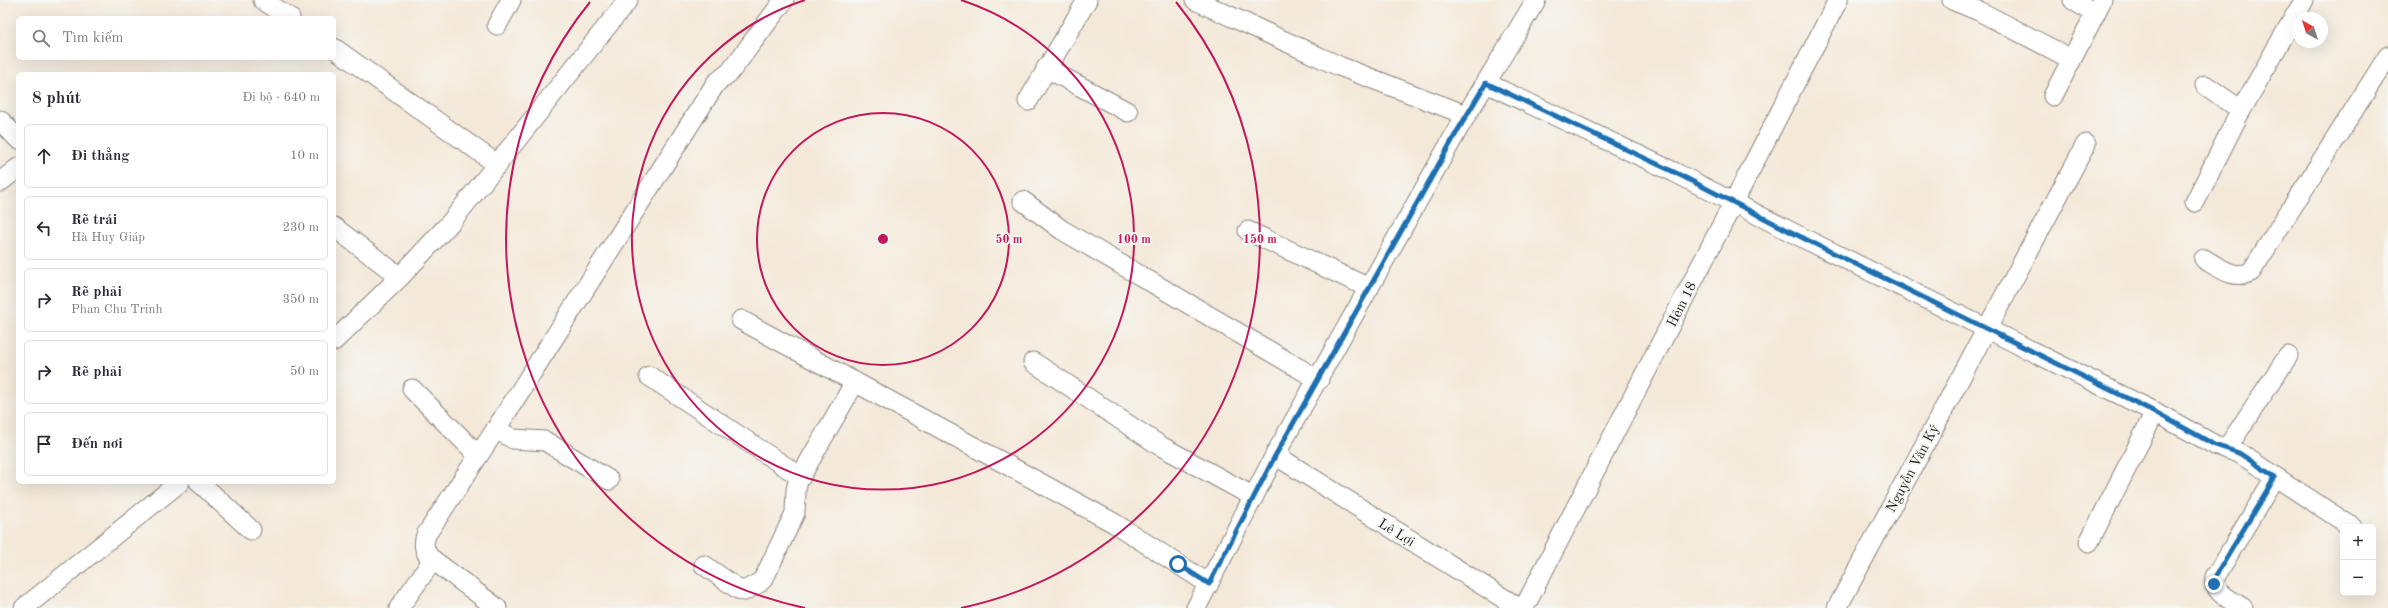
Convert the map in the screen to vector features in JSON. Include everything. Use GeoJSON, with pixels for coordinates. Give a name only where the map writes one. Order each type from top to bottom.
{"type":"FeatureCollection","features":[{"type":"Feature","properties":{"kind":"street"},"geometry":{"type":"LineString","coordinates":[[263,0],[287,16]]}},
{"type":"Feature","properties":{"kind":"street"},"geometry":{"type":"LineString","coordinates":[[496,26],[511,0]]}},
{"type":"Feature","properties":{"kind":"street"},"geometry":{"type":"LineString","coordinates":[[336,339],[400,276],[451,222],[498,165],[628,0]]}},
{"type":"Feature","properties":{"kind":"street"},"geometry":{"type":"LineString","coordinates":[[497,608],[433,560],[424,550],[426,535],[478,454],[496,429],[716,83],[730,72],[784,0]]}},
{"type":"Feature","properties":{"kind":"street"},"geometry":{"type":"LineString","coordinates":[[1028,101],[1086,0]]}},
{"type":"Feature","properties":{"kind":"street"},"geometry":{"type":"LineString","coordinates":[[1195,0],[1339,66],[1466,115]]}},
{"type":"Feature","properties":{"kind":"street"},"geometry":{"type":"LineString","coordinates":[[1196,608],[1275,456],[1319,380],[1466,115],[1536,0]]}},
{"type":"Feature","properties":{"kind":"street","name":"Hẻm 18"},"geometry":{"type":"LineString","coordinates":[[1524,608],[1838,0]]}},
{"type":"Feature","properties":{"kind":"street"},"geometry":{"type":"LineString","coordinates":[[1952,0],[1979,11],[2071,59]]}},
{"type":"Feature","properties":{"kind":"street"},"geometry":{"type":"LineString","coordinates":[[2053,96],[2098,7],[2073,0]]}},
{"type":"Feature","properties":{"kind":"street"},"geometry":{"type":"LineString","coordinates":[[2195,202],[2242,110],[2304,0]]}},
{"type":"Feature","properties":{"kind":"street"},"geometry":{"type":"LineString","coordinates":[[336,49],[498,165]]}},
{"type":"Feature","properties":{"kind":"street"},"geometry":{"type":"LineString","coordinates":[[2204,259],[2233,275],[2244,275],[2252,272],[2388,56]]}},
{"type":"Feature","properties":{"kind":"street"},"geometry":{"type":"LineString","coordinates":[[1046,68],[1128,112]]}},
{"type":"Feature","properties":{"kind":"street"},"geometry":{"type":"LineString","coordinates":[[1486,83],[1734,202],[1988,328],[2155,412],[2183,429],[2215,445],[2228,448],[2239,453],[2347,524]]}},
{"type":"Feature","properties":{"kind":"street"},"geometry":{"type":"LineString","coordinates":[[2205,85],[2242,110]]}},
{"type":"Feature","properties":{"kind":"street"},"geometry":{"type":"LineString","coordinates":[[0,120],[16,137]]}},
{"type":"Feature","properties":{"kind":"street","name":"Nguyễn Văn Ký"},"geometry":{"type":"LineString","coordinates":[[1837,608],[2086,144]]}},
{"type":"Feature","properties":{"kind":"street"},"geometry":{"type":"LineString","coordinates":[[0,182],[16,170]]}},
{"type":"Feature","properties":{"kind":"street"},"geometry":{"type":"LineString","coordinates":[[1023,201],[1062,230],[1319,380]]}},
{"type":"Feature","properties":{"kind":"street"},"geometry":{"type":"LineString","coordinates":[[336,228],[400,276]]}},
{"type":"Feature","properties":{"kind":"street"},"geometry":{"type":"LineString","coordinates":[[1248,231],[1369,288]]}},
{"type":"Feature","properties":{"kind":"street"},"geometry":{"type":"LineString","coordinates":[[741,320],[1114,523],[1209,584]]}},
{"type":"Feature","properties":{"kind":"street"},"geometry":{"type":"LineString","coordinates":[[2228,448],[2288,356]]}},
{"type":"Feature","properties":{"kind":"street"},"geometry":{"type":"LineString","coordinates":[[1032,362],[1159,445],[1254,497]]}},
{"type":"Feature","properties":{"kind":"street"},"geometry":{"type":"LineString","coordinates":[[649,376],[801,476]]}},
{"type":"Feature","properties":{"kind":"street"},"geometry":{"type":"LineString","coordinates":[[704,565],[738,589],[744,591],[759,583],[790,525],[796,507],[796,490],[801,476],[855,382]]}},
{"type":"Feature","properties":{"kind":"street"},"geometry":{"type":"LineString","coordinates":[[412,389],[478,454]]}},
{"type":"Feature","properties":{"kind":"street"},"geometry":{"type":"LineString","coordinates":[[2090,542],[2155,412]]}},
{"type":"Feature","properties":{"kind":"street"},"geometry":{"type":"LineString","coordinates":[[496,429],[513,439],[545,441],[609,480]]}},
{"type":"Feature","properties":{"kind":"street","name":"Lê Lợi"},"geometry":{"type":"LineString","coordinates":[[1275,456],[1519,608]]}},
{"type":"Feature","properties":{"kind":"street"},"geometry":{"type":"LineString","coordinates":[[2243,608],[2217,590],[2214,584],[2215,577],[2275,477]]}},
{"type":"Feature","properties":{"kind":"street"},"geometry":{"type":"LineString","coordinates":[[201,484],[251,530]]}},
{"type":"Feature","properties":{"kind":"street"},"geometry":{"type":"LineString","coordinates":[[24,608],[171,485]]}},
{"type":"Feature","properties":{"kind":"street"},"geometry":{"type":"LineString","coordinates":[[399,608],[433,560]]}},
{"type":"Feature","properties":{"kind":"route"},"geometry":{"type":"LineString","coordinates":[[1178,564],[1209,584],[1275,456],[1319,380],[1466,115],[1486,83],[1674,172],[1801,237],[1988,328],[2155,412],[2183,429],[2215,445],[2228,448],[2239,453],[2275,477],[2215,577],[2214,584]]}}]}
